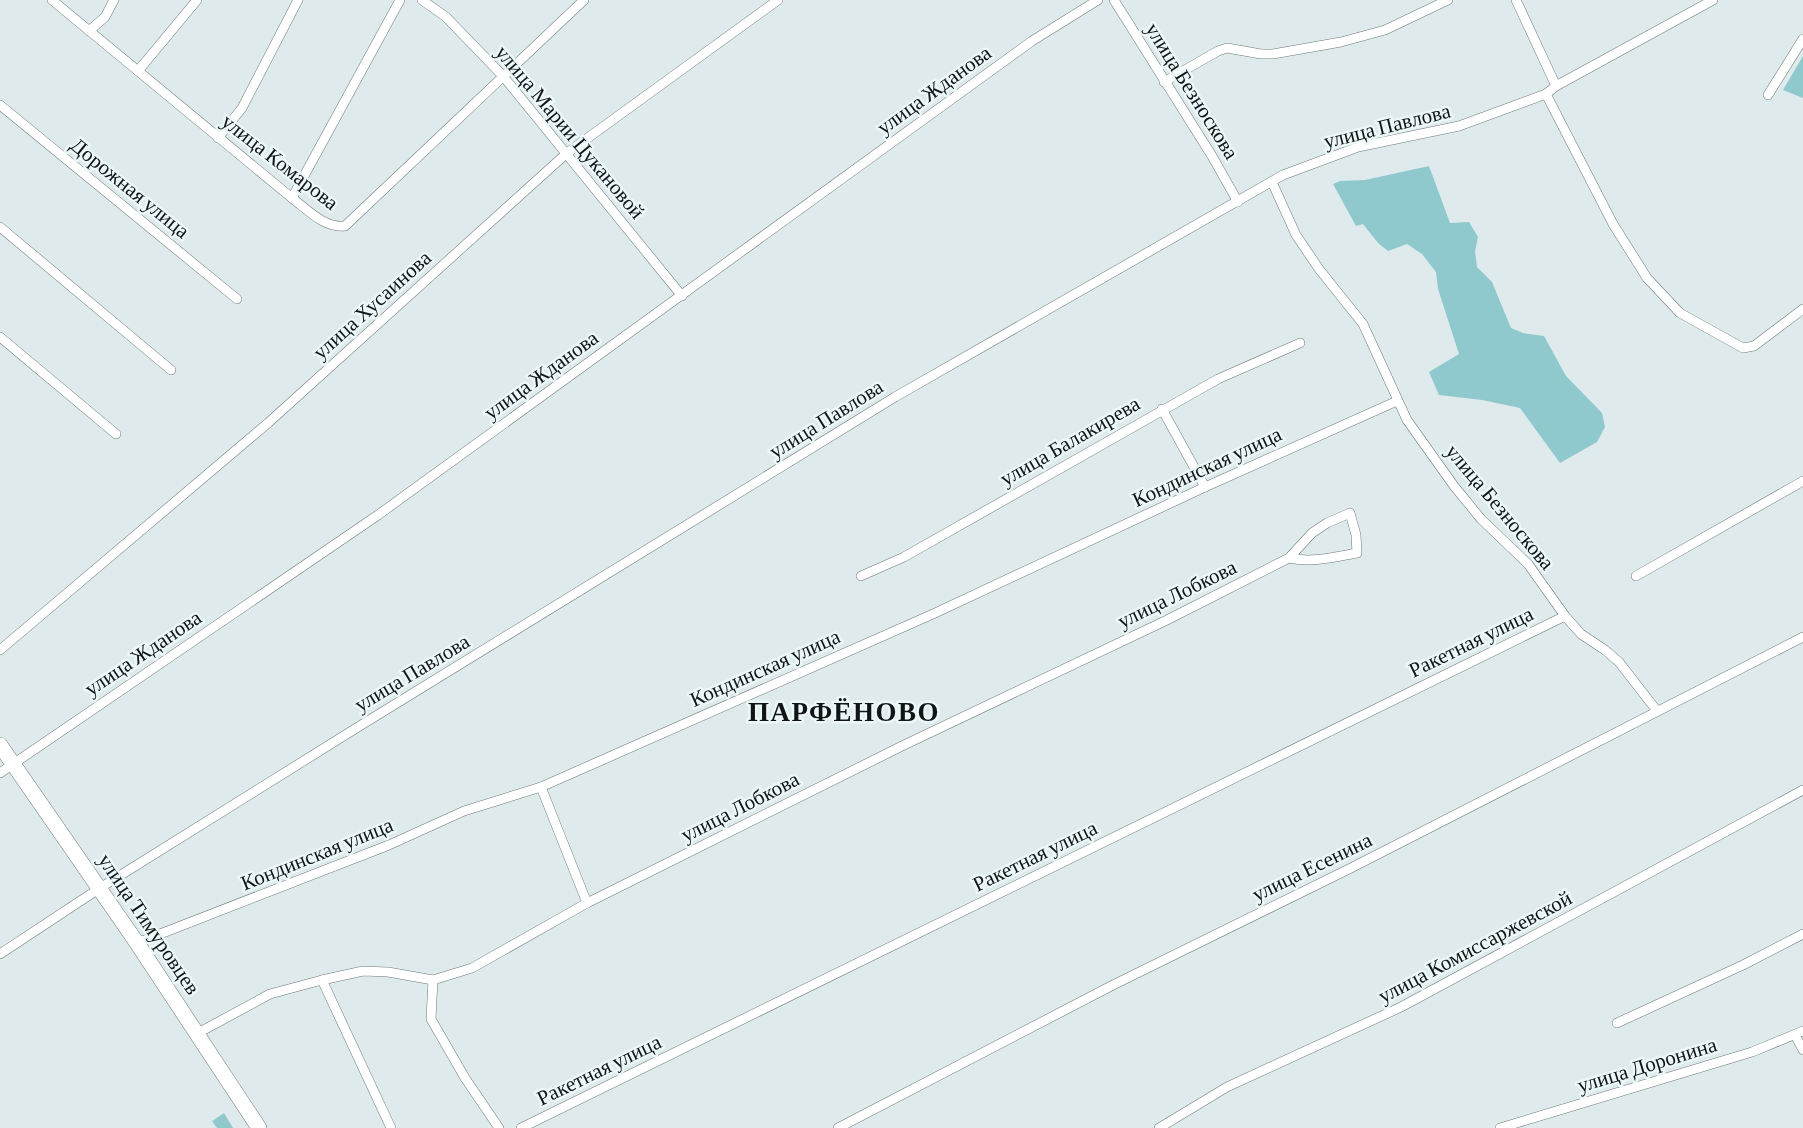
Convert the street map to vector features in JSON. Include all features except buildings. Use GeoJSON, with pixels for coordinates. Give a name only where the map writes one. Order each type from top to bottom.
{"type":"FeatureCollection","features":[{"type":"Feature","properties":{"kind":"main road","name":"улица Тимуровцев"},"geometry":{"type":"LineString","coordinates":[[0,745],[100,888],[259,1128]]}},
{"type":"Feature","properties":{"kind":"street","name":"улица Комарова"},"geometry":{"type":"LineString","coordinates":[[52,0],[292,198],[324,223],[334,227],[345,226],[584,0]]}},
{"type":"Feature","properties":{"kind":"street"},"geometry":{"type":"LineString","coordinates":[[89,31],[105,17],[114,0]]}},
{"type":"Feature","properties":{"kind":"street"},"geometry":{"type":"LineString","coordinates":[[138,71],[197,0]]}},
{"type":"Feature","properties":{"kind":"street"},"geometry":{"type":"LineString","coordinates":[[218,138],[242,108],[298,0]]}},
{"type":"Feature","properties":{"kind":"street"},"geometry":{"type":"LineString","coordinates":[[292,198],[400,0]]}},
{"type":"Feature","properties":{"kind":"street","name":"улица Марии Цукановой"},"geometry":{"type":"LineString","coordinates":[[422,0],[446,17],[503,76],[682,296]]}},
{"type":"Feature","properties":{"kind":"street","name":"улица Хусаинова"},"geometry":{"type":"LineString","coordinates":[[0,650],[268,423],[567,153],[778,0]]}},
{"type":"Feature","properties":{"kind":"street","name":"улица Жданова"},"geometry":{"type":"LineString","coordinates":[[0,772],[378,515],[1032,41],[1098,0]]}},
{"type":"Feature","properties":{"kind":"street","name":"улица Безноскова"},"geometry":{"type":"LineString","coordinates":[[1114,0],[1212,156],[1238,202]]}},
{"type":"Feature","properties":{"kind":"street"},"geometry":{"type":"LineString","coordinates":[[1164,82],[1227,48],[1274,54],[1341,42],[1385,30],[1448,0]]}},
{"type":"Feature","properties":{"kind":"street"},"geometry":{"type":"LineString","coordinates":[[1516,0],[1556,86]]}},
{"type":"Feature","properties":{"kind":"street","name":"улица Павлова"},"geometry":{"type":"LineString","coordinates":[[0,954],[100,888],[885,404],[1283,175],[1358,147],[1459,126],[1546,94],[1556,86],[1713,0]]}},
{"type":"Feature","properties":{"kind":"street"},"geometry":{"type":"LineString","coordinates":[[1768,95],[1803,39]]}},
{"type":"Feature","properties":{"kind":"street"},"geometry":{"type":"LineString","coordinates":[[1546,94],[1613,224],[1647,278],[1680,314],[1743,348],[1754,346],[1803,309]]}},
{"type":"Feature","properties":{"kind":"street","name":"Дорожная улица"},"geometry":{"type":"LineString","coordinates":[[0,105],[237,298]]}},
{"type":"Feature","properties":{"kind":"street","name":"улица Безноскова"},"geometry":{"type":"LineString","coordinates":[[1272,182],[1296,235],[1319,269],[1363,324],[1407,420],[1454,486],[1481,519],[1528,564],[1565,616],[1581,634],[1619,662],[1656,711]]}},
{"type":"Feature","properties":{"kind":"street"},"geometry":{"type":"LineString","coordinates":[[0,226],[171,370]]}},
{"type":"Feature","properties":{"kind":"street"},"geometry":{"type":"LineString","coordinates":[[0,337],[116,434]]}},
{"type":"Feature","properties":{"kind":"street","name":"улица Балакирева"},"geometry":{"type":"LineString","coordinates":[[861,576],[904,557],[1218,379],[1300,343]]}},
{"type":"Feature","properties":{"kind":"street","name":"Кондинская улица"},"geometry":{"type":"LineString","coordinates":[[137,943],[389,845],[464,811],[541,787],[933,614],[1205,487],[1397,401]]}},
{"type":"Feature","properties":{"kind":"street"},"geometry":{"type":"LineString","coordinates":[[1162,410],[1205,487]]}},
{"type":"Feature","properties":{"kind":"street"},"geometry":{"type":"LineString","coordinates":[[1636,576],[1803,481]]}},
{"type":"Feature","properties":{"kind":"street","name":"улица Лобкова"},"geometry":{"type":"LineString","coordinates":[[198,1033],[270,994],[322,980],[363,971],[388,972],[433,980],[472,968],[587,903],[902,746],[1167,620],[1288,558],[1312,533],[1350,513],[1356,536],[1357,553],[1318,560],[1303,561],[1288,558]]}},
{"type":"Feature","properties":{"kind":"street","name":"Ракетная улица"},"geometry":{"type":"LineString","coordinates":[[521,1128],[1565,616]]}},
{"type":"Feature","properties":{"kind":"street","name":"улица Есенина"},"geometry":{"type":"LineString","coordinates":[[838,1128],[1113,985],[1349,869],[1803,637]]}},
{"type":"Feature","properties":{"kind":"street"},"geometry":{"type":"LineString","coordinates":[[541,787],[587,903]]}},
{"type":"Feature","properties":{"kind":"street","name":"улица Комиссаржевской"},"geometry":{"type":"LineString","coordinates":[[1160,1128],[1227,1088],[1401,1007],[1803,790]]}},
{"type":"Feature","properties":{"kind":"street"},"geometry":{"type":"LineString","coordinates":[[1617,1023],[1743,965],[1803,934]]}},
{"type":"Feature","properties":{"kind":"street"},"geometry":{"type":"LineString","coordinates":[[322,980],[391,1128]]}},
{"type":"Feature","properties":{"kind":"street"},"geometry":{"type":"LineString","coordinates":[[433,980],[431,1019],[465,1078],[499,1128]]}},
{"type":"Feature","properties":{"kind":"street"},"geometry":{"type":"LineString","coordinates":[[1799,1033],[1803,1050]]}},
{"type":"Feature","properties":{"kind":"street","name":"улица Доронина"},"geometry":{"type":"LineString","coordinates":[[1500,1128],[1752,1052],[1799,1033]]}},
{"type":"Feature","properties":{"kind":"shaded area"},"geometry":{"type":"Polygon","coordinates":[[[1803,56],[1803,98],[1783,90],[1803,56]]]}},
{"type":"Feature","properties":{"kind":"shaded area"},"geometry":{"type":"Polygon","coordinates":[[[1429,166],[1450,223],[1469,222],[1478,237],[1475,251],[1477,267],[1492,282],[1511,328],[1523,333],[1544,336],[1566,376],[1602,413],[1605,427],[1597,442],[1560,463],[1520,408],[1482,400],[1439,395],[1429,372],[1459,354],[1438,289],[1436,272],[1422,254],[1407,244],[1388,251],[1378,243],[1363,224],[1356,226],[1333,184],[1340,181],[1365,180],[1429,166]]]}},
{"type":"Feature","properties":{"kind":"shaded area"},"geometry":{"type":"Polygon","coordinates":[[[224,1113],[233,1128],[217,1128],[212,1121],[224,1113]]]}},
{"type":"Feature","properties":{"kind":"district","name":"ПАРФЁНОВО"},"geometry":{"type":"Point","coordinates":[844,712]}}]}
